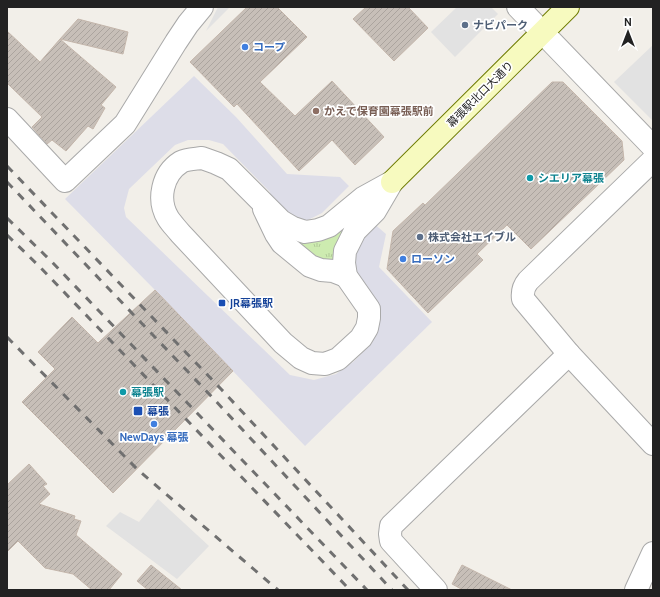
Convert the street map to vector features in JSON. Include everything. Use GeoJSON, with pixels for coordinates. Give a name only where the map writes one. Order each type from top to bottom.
{"type":"FeatureCollection","features":[{"type":"Feature","properties":{"kind":"street"},"geometry":{"type":"LineString","coordinates":[[7,119],[66,181],[125,124],[176,42],[202,7]]}},
{"type":"Feature","properties":{"kind":"street"},"geometry":{"type":"LineString","coordinates":[[518,7],[653,147]]}},
{"type":"Feature","properties":{"kind":"street","name":"幕張駅北口大通り"},"geometry":{"type":"LineString","coordinates":[[392,182],[568,7]]}},
{"type":"Feature","properties":{"kind":"street"},"geometry":{"type":"LineString","coordinates":[[202,158],[216,162],[229,169],[281,221],[293,228],[305,232],[318,230],[329,226],[363,198],[392,182],[375,211],[355,231],[345,251],[344,263],[346,276],[369,309],[367,328],[361,338],[338,360],[325,364],[312,363],[301,358],[283,343],[180,233],[168,218],[162,202],[162,191],[166,178],[173,169],[181,162],[202,158]]}},
{"type":"Feature","properties":{"kind":"street"},"geometry":{"type":"LineString","coordinates":[[653,160],[524,285],[522,295],[523,299],[569,354],[653,444]]}},
{"type":"Feature","properties":{"kind":"street"},"geometry":{"type":"LineString","coordinates":[[259,199],[276,234],[282,242],[310,266],[321,270],[333,271],[346,276]]}},
{"type":"Feature","properties":{"kind":"street"},"geometry":{"type":"LineString","coordinates":[[436,590],[391,541],[390,526],[569,354]]}},
{"type":"Feature","properties":{"kind":"street"},"geometry":{"type":"LineString","coordinates":[[636,590],[653,553]]}},
{"type":"Feature","properties":{"kind":"green space"},"geometry":{"type":"Polygon","coordinates":[[[355,211],[340,260],[325,263],[291,239],[355,211]]]}},
{"type":"Feature","properties":{"kind":"shaded area"},"geometry":{"type":"Polygon","coordinates":[[[218,7],[230,7],[206,31],[218,7]]]}},
{"type":"Feature","properties":{"kind":"shaded area"},"geometry":{"type":"Polygon","coordinates":[[[457,7],[491,7],[498,14],[455,57],[431,32],[457,7]]]}},
{"type":"Feature","properties":{"kind":"shaded area"},"geometry":{"type":"Polygon","coordinates":[[[653,45],[653,121],[614,82],[653,45]]]}},
{"type":"Feature","properties":{"kind":"shaded area"},"geometry":{"type":"Polygon","coordinates":[[[194,76],[236,117],[287,174],[340,177],[349,186],[322,213],[304,222],[271,205],[270,192],[223,144],[209,140],[188,140],[175,145],[129,189],[124,208],[126,217],[290,375],[314,380],[336,374],[353,362],[372,343],[378,321],[351,276],[349,252],[372,222],[386,234],[379,267],[432,322],[305,446],[65,199],[194,76]]]}},
{"type":"Feature","properties":{"kind":"shaded area"},"geometry":{"type":"Polygon","coordinates":[[[158,499],[209,546],[177,579],[106,526],[120,512],[139,522],[158,499]]]}},
{"type":"Feature","properties":{"kind":"building"},"geometry":{"type":"Polygon","coordinates":[[[247,7],[277,7],[307,37],[260,82],[295,116],[332,81],[384,137],[355,165],[332,140],[299,171],[237,104],[234,107],[190,62],[247,7]]]}},
{"type":"Feature","properties":{"kind":"building"},"geometry":{"type":"Polygon","coordinates":[[[366,7],[408,7],[428,28],[394,61],[353,19],[366,7]]]}},
{"type":"Feature","properties":{"kind":"building"},"geometry":{"type":"Polygon","coordinates":[[[78,19],[128,32],[123,54],[60,39],[78,19]]]}},
{"type":"Feature","properties":{"kind":"building"},"geometry":{"type":"Polygon","coordinates":[[[7,31],[40,62],[60,39],[116,87],[101,105],[105,108],[93,129],[88,126],[66,151],[52,140],[47,144],[32,127],[42,117],[7,83],[7,31]]]}},
{"type":"Feature","properties":{"kind":"building","name":"シエリア幕張"},"geometry":{"type":"Polygon","coordinates":[[[552,82],[563,82],[622,141],[624,160],[531,249],[507,225],[477,254],[483,260],[428,313],[387,269],[393,231],[423,203],[425,205],[552,82]]]}},
{"type":"Feature","properties":{"kind":"building","name":"幕張駅"},"geometry":{"type":"Polygon","coordinates":[[[155,290],[233,371],[113,493],[22,402],[55,369],[38,352],[72,317],[98,343],[155,290]]]}},
{"type":"Feature","properties":{"kind":"building"},"geometry":{"type":"Polygon","coordinates":[[[29,464],[47,484],[43,486],[50,494],[39,504],[75,516],[74,519],[81,521],[76,535],[122,574],[109,590],[92,590],[73,574],[45,568],[18,541],[7,552],[7,485],[29,464]]]}},
{"type":"Feature","properties":{"kind":"building"},"geometry":{"type":"Polygon","coordinates":[[[151,565],[182,590],[148,590],[137,581],[151,565]]]}},
{"type":"Feature","properties":{"kind":"building"},"geometry":{"type":"Polygon","coordinates":[[[462,565],[512,590],[463,590],[452,584],[462,565]]]}},
{"type":"Feature","properties":{"kind":"railway"},"geometry":{"type":"LineString","coordinates":[[7,166],[221,389],[408,590]]}},
{"type":"Feature","properties":{"kind":"railway"},"geometry":{"type":"LineString","coordinates":[[7,182],[212,397],[392,590]]}},
{"type":"Feature","properties":{"kind":"railway"},"geometry":{"type":"LineString","coordinates":[[7,218],[51,261],[367,590]]}},
{"type":"Feature","properties":{"kind":"railway"},"geometry":{"type":"LineString","coordinates":[[7,235],[39,266],[350,590]]}},
{"type":"Feature","properties":{"kind":"railway"},"geometry":{"type":"LineString","coordinates":[[7,337],[138,470],[278,590]]}},
{"type":"Feature","properties":{"kind":"place","name":"ナビパーク"},"geometry":{"type":"Point","coordinates":[465,25]}},
{"type":"Feature","properties":{"kind":"place","name":"コープ"},"geometry":{"type":"Point","coordinates":[245,47]}},
{"type":"Feature","properties":{"kind":"place","name":"かえで保育園幕張駅前"},"geometry":{"type":"Point","coordinates":[316,111]}},
{"type":"Feature","properties":{"kind":"place","name":"シエリア幕張"},"geometry":{"type":"Point","coordinates":[530,178]}},
{"type":"Feature","properties":{"kind":"place","name":"株式会社エイブル"},"geometry":{"type":"Point","coordinates":[420,237]}},
{"type":"Feature","properties":{"kind":"place","name":"ローソン"},"geometry":{"type":"Point","coordinates":[403,259]}},
{"type":"Feature","properties":{"kind":"place","name":"JR幕張駅"},"geometry":{"type":"Point","coordinates":[222,303]}},
{"type":"Feature","properties":{"kind":"place","name":"幕張駅"},"geometry":{"type":"Point","coordinates":[123,392]}},
{"type":"Feature","properties":{"kind":"place","name":"幕張"},"geometry":{"type":"Point","coordinates":[138,411]}},
{"type":"Feature","properties":{"kind":"place","name":"NewDays 幕張"},"geometry":{"type":"Point","coordinates":[154,424]}}]}
